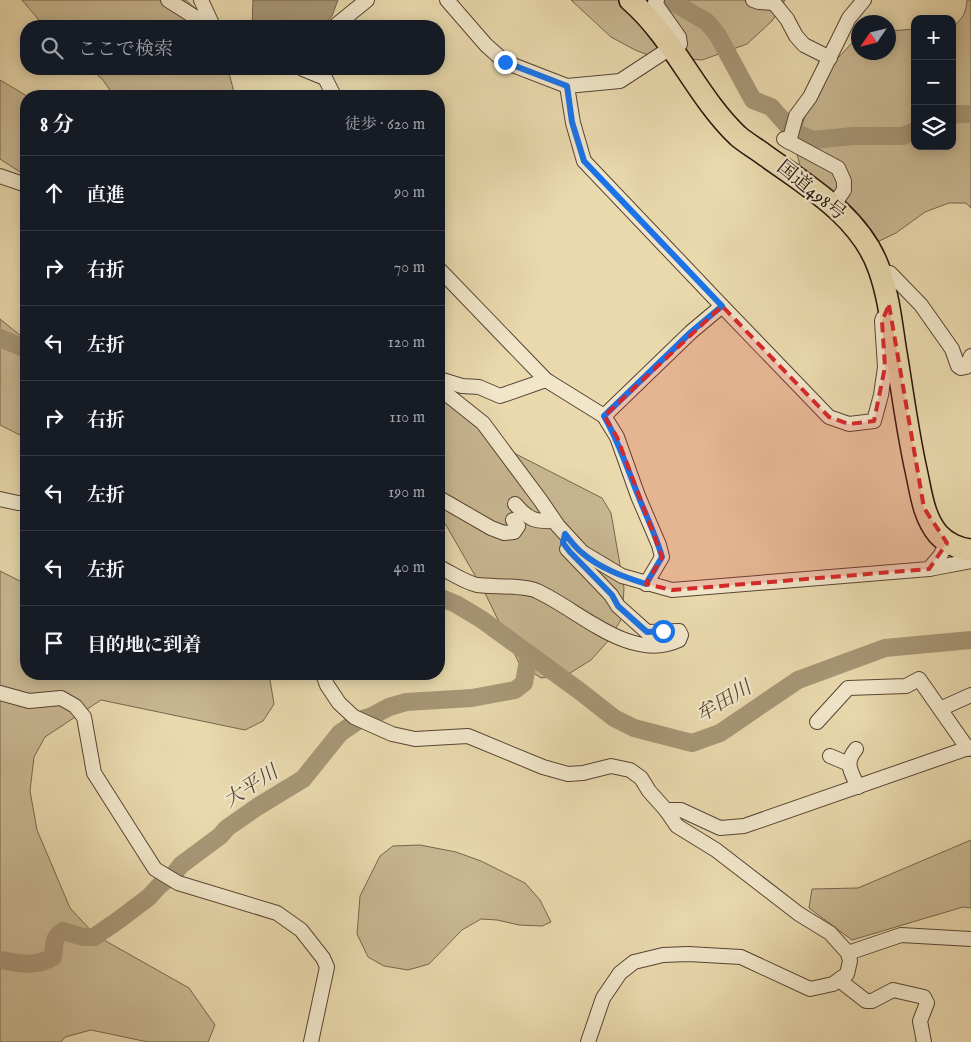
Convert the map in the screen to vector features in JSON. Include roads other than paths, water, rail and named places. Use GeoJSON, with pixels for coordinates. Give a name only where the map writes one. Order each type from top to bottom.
{"type":"FeatureCollection","features":[{"type":"Feature","properties":{"kind":"highway","name":"国道498号"},"geometry":{"type":"LineString","coordinates":[[630,0],[645,14],[714,109],[739,136],[824,197],[850,222],[866,242],[880,271],[889,305],[912,453],[924,508],[938,534],[948,543]]}},
{"type":"Feature","properties":{"kind":"highway"},"geometry":{"type":"LineString","coordinates":[[948,543],[971,550]]}},
{"type":"Feature","properties":{"kind":"street"},"geometry":{"type":"LineString","coordinates":[[168,0],[201,20]]}},
{"type":"Feature","properties":{"kind":"street"},"geometry":{"type":"LineString","coordinates":[[201,0],[209,20]]}},
{"type":"Feature","properties":{"kind":"street"},"geometry":{"type":"LineString","coordinates":[[342,20],[367,0]]}},
{"type":"Feature","properties":{"kind":"street"},"geometry":{"type":"LineString","coordinates":[[446,0],[486,46],[505,62],[567,86],[620,81],[680,44],[679,37],[656,2]]}},
{"type":"Feature","properties":{"kind":"street"},"geometry":{"type":"LineString","coordinates":[[753,0],[759,2],[774,1],[796,36],[804,45],[830,58]]}},
{"type":"Feature","properties":{"kind":"street"},"geometry":{"type":"LineString","coordinates":[[833,206],[844,190],[844,180],[838,168],[788,140],[796,116],[810,98],[849,18],[864,0]]}},
{"type":"Feature","properties":{"kind":"street"},"geometry":{"type":"LineString","coordinates":[[318,75],[325,78],[331,90]]}},
{"type":"Feature","properties":{"kind":"street"},"geometry":{"type":"LineString","coordinates":[[567,86],[572,122],[584,161],[829,417],[849,424],[874,421],[882,396],[885,367],[882,321],[889,305]]}},
{"type":"Feature","properties":{"kind":"street"},"geometry":{"type":"LineString","coordinates":[[0,176],[20,183]]}},
{"type":"Feature","properties":{"kind":"street"},"geometry":{"type":"LineString","coordinates":[[880,271],[890,273],[921,305],[952,349],[958,366],[961,368],[966,367],[971,356]]}},
{"type":"Feature","properties":{"kind":"street"},"geometry":{"type":"LineString","coordinates":[[445,275],[546,380],[604,416],[616,437],[659,545],[662,557],[646,584]]}},
{"type":"Feature","properties":{"kind":"street"},"geometry":{"type":"LineString","coordinates":[[604,416],[691,332],[722,306]]}},
{"type":"Feature","properties":{"kind":"street"},"geometry":{"type":"LineString","coordinates":[[445,381],[462,386],[479,387],[500,396],[546,380]]}},
{"type":"Feature","properties":{"kind":"street"},"geometry":{"type":"LineString","coordinates":[[445,393],[483,423],[554,520],[582,552],[622,576],[646,584],[672,590],[930,569],[971,561]]}},
{"type":"Feature","properties":{"kind":"street"},"geometry":{"type":"LineString","coordinates":[[0,499],[20,503]]}},
{"type":"Feature","properties":{"kind":"street"},"geometry":{"type":"LineString","coordinates":[[445,501],[491,528],[504,533],[514,532],[518,526],[513,520]]}},
{"type":"Feature","properties":{"kind":"street"},"geometry":{"type":"LineString","coordinates":[[515,504],[529,518],[540,522],[554,520]]}},
{"type":"Feature","properties":{"kind":"street"},"geometry":{"type":"LineString","coordinates":[[445,570],[475,584],[535,590],[591,623],[630,642],[659,646],[678,640],[681,635],[679,631],[647,632],[624,612],[612,595],[563,543],[565,534]]}},
{"type":"Feature","properties":{"kind":"street"},"geometry":{"type":"LineString","coordinates":[[930,569],[948,543]]}},
{"type":"Feature","properties":{"kind":"street"},"geometry":{"type":"LineString","coordinates":[[666,810],[681,810],[720,828],[744,826],[970,748],[919,679],[906,686],[848,688],[816,722]]}},
{"type":"Feature","properties":{"kind":"street"},"geometry":{"type":"LineString","coordinates":[[325,680],[338,702],[354,717],[392,734],[416,739],[468,736],[543,767],[568,774],[582,773],[611,766],[630,770],[641,778],[677,826],[716,850],[799,914],[830,933],[848,953],[850,961],[847,974],[833,984],[810,989],[741,957],[715,954],[663,955],[634,962],[620,973],[603,998],[588,1042]]}},
{"type":"Feature","properties":{"kind":"street"},"geometry":{"type":"LineString","coordinates":[[0,693],[29,701],[61,698],[75,706],[84,717],[94,773],[155,870],[178,884],[277,913],[300,930],[323,958],[327,967],[311,1042]]}},
{"type":"Feature","properties":{"kind":"street"},"geometry":{"type":"LineString","coordinates":[[940,709],[971,695]]}},
{"type":"Feature","properties":{"kind":"street"},"geometry":{"type":"LineString","coordinates":[[856,749],[850,757],[849,764],[858,786]]}},
{"type":"Feature","properties":{"kind":"street"},"geometry":{"type":"LineString","coordinates":[[830,756],[849,764]]}},
{"type":"Feature","properties":{"kind":"street"},"geometry":{"type":"LineString","coordinates":[[848,953],[901,935],[971,939]]}},
{"type":"Feature","properties":{"kind":"street"},"geometry":{"type":"LineString","coordinates":[[839,980],[866,1001],[872,1001],[893,990],[924,997],[927,1003],[920,1021],[924,1042]]}},
{"type":"Feature","properties":{"kind":"waterway"},"geometry":{"type":"LineString","coordinates":[[669,0],[707,22],[717,34],[753,100],[771,107],[797,133],[813,140],[853,136],[903,136],[911,133]]}},
{"type":"Feature","properties":{"kind":"waterway"},"geometry":{"type":"LineString","coordinates":[[956,114],[971,114]]}},
{"type":"Feature","properties":{"kind":"waterway","name":"牟田川"},"geometry":{"type":"LineString","coordinates":[[0,338],[20,346]]}},
{"type":"Feature","properties":{"kind":"waterway","name":"牟田川"},"geometry":{"type":"LineString","coordinates":[[445,599],[481,619],[614,718],[634,728],[692,743],[720,733],[798,680],[885,648],[971,640]]}},
{"type":"Feature","properties":{"kind":"waterway","name":"大平川"},"geometry":{"type":"LineString","coordinates":[[0,960],[33,964],[53,957],[56,939],[63,931],[83,937],[94,937],[149,897],[181,865],[220,836],[227,828],[303,779],[340,733],[359,720],[406,702],[472,698],[515,690],[524,683],[529,654]]}}]}
